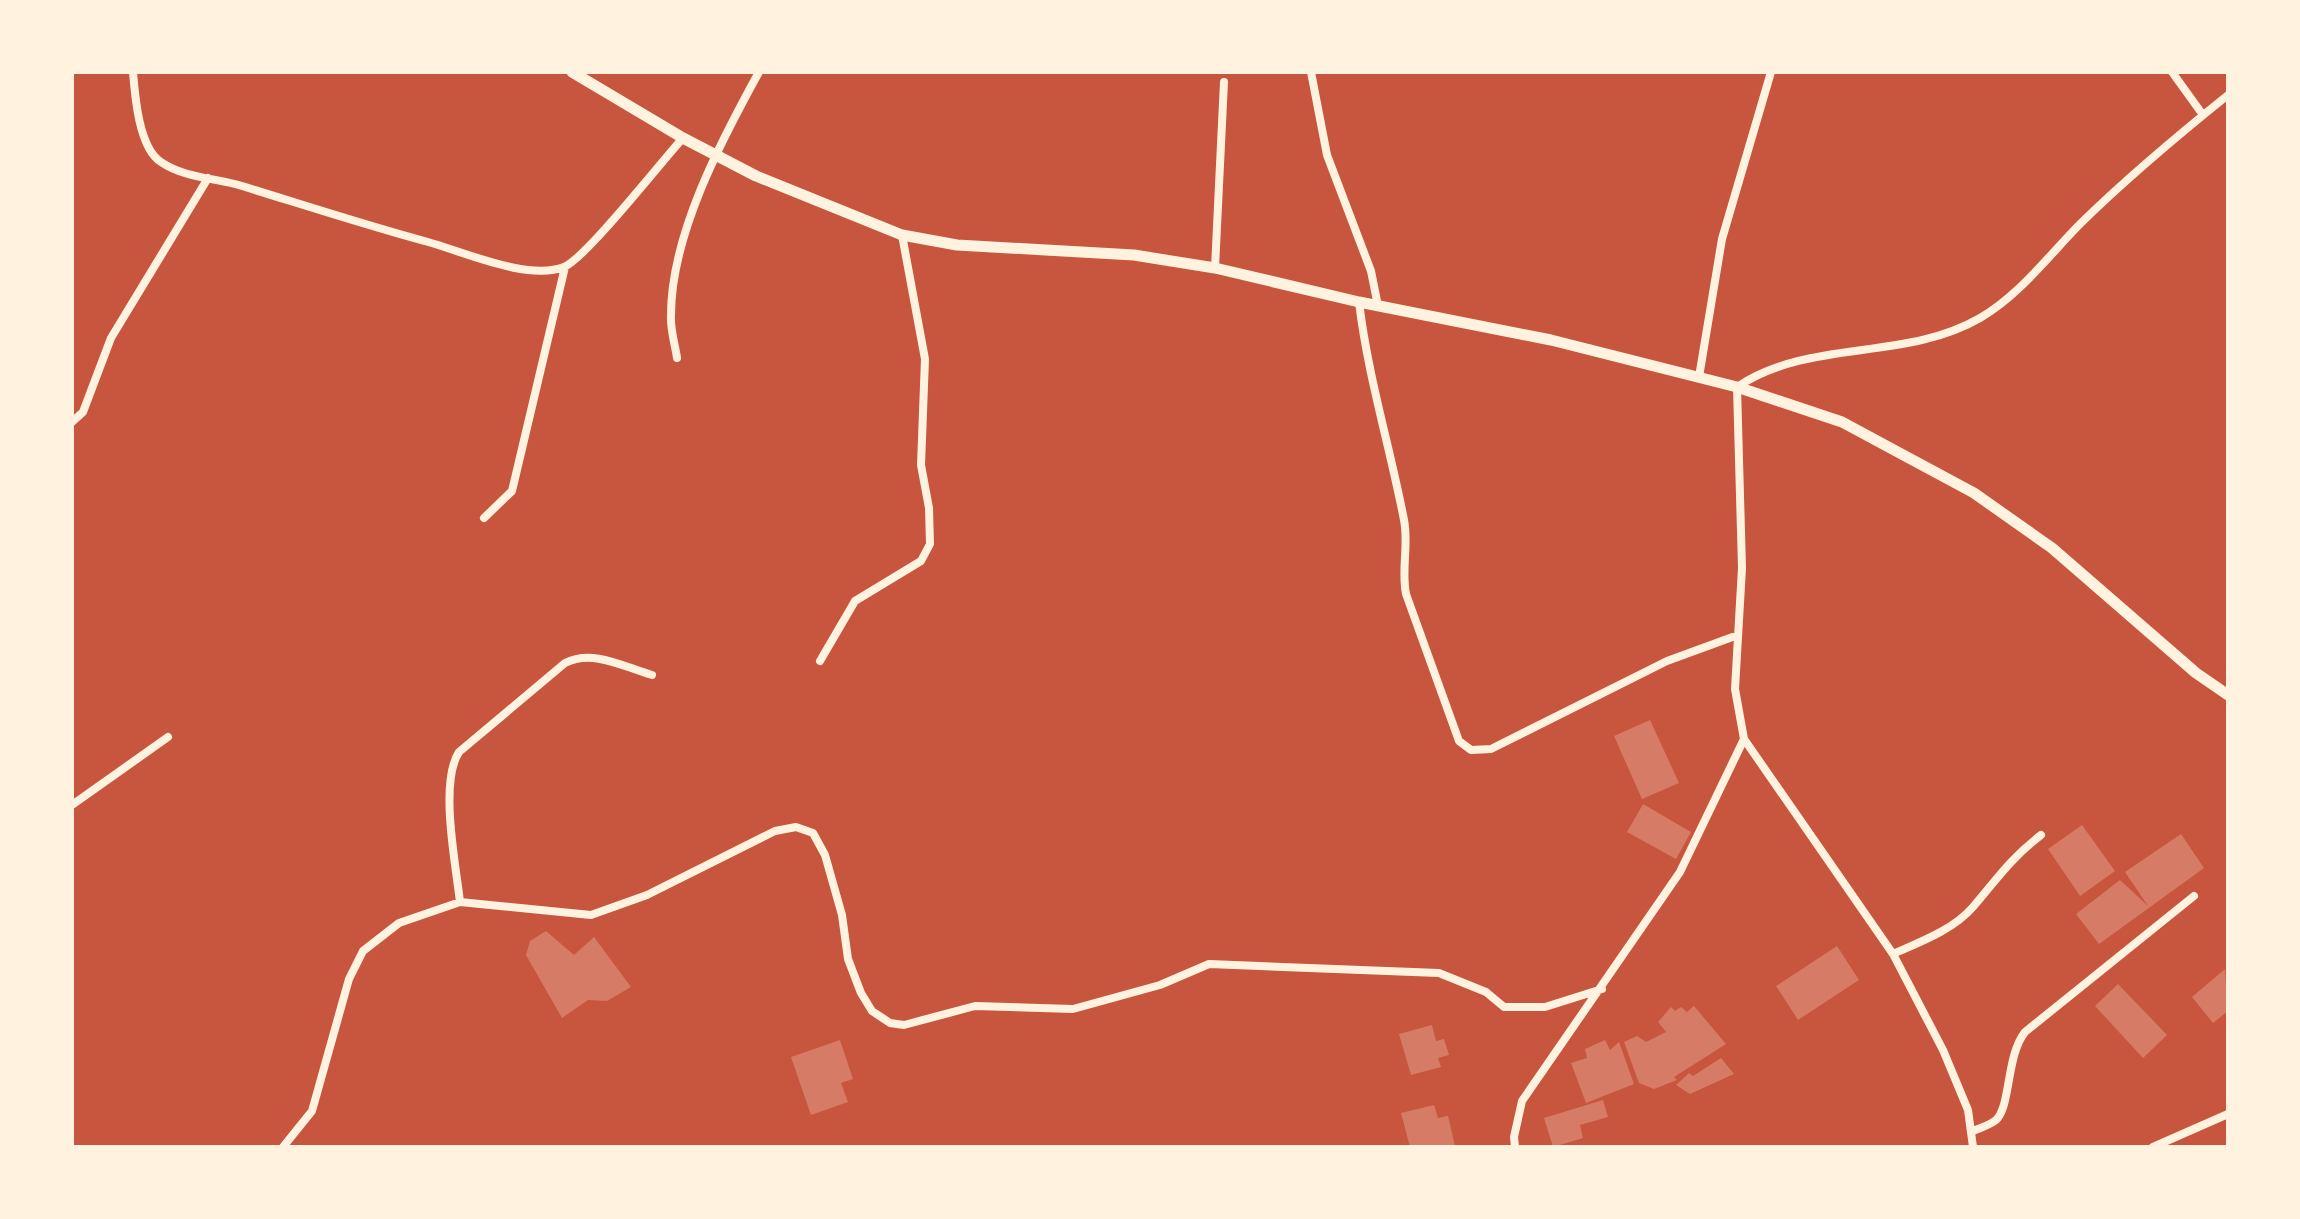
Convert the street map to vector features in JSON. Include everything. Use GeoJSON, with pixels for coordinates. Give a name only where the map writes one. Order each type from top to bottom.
{"type":"FeatureCollection","features":[{"type":"Feature","properties":{"kind":"street"},"geometry":{"type":"LineString","coordinates":[[133,72],[148,148],[159,162],[508,266],[545,270],[565,267],[596,239],[683,138]]}},
{"type":"Feature","properties":{"kind":"street"},"geometry":{"type":"LineString","coordinates":[[572,72],[683,138],[801,196],[902,235],[957,245],[1134,255],[1215,268],[1359,302],[1551,340],[1737,387],[1842,422],[1974,493],[2052,548],[2196,673],[2228,695]]}},
{"type":"Feature","properties":{"kind":"street"},"geometry":{"type":"LineString","coordinates":[[677,358],[670,317],[674,276],[714,153],[759,72]]}},
{"type":"Feature","properties":{"kind":"street"},"geometry":{"type":"LineString","coordinates":[[1311,72],[1327,155],[1371,271],[1378,306]]}},
{"type":"Feature","properties":{"kind":"street"},"geometry":{"type":"LineString","coordinates":[[1699,377],[1722,239],[1771,72]]}},
{"type":"Feature","properties":{"kind":"street"},"geometry":{"type":"LineString","coordinates":[[2172,72],[2203,115]]}},
{"type":"Feature","properties":{"kind":"street"},"geometry":{"type":"LineString","coordinates":[[1215,268],[1224,82]]}},
{"type":"Feature","properties":{"kind":"street"},"geometry":{"type":"LineString","coordinates":[[1737,387],[1761,370],[1794,359],[1930,339],[1979,319],[2009,298],[2132,173],[2228,95]]}},
{"type":"Feature","properties":{"kind":"street"},"geometry":{"type":"LineString","coordinates":[[72,422],[83,412],[111,338],[208,178]]}},
{"type":"Feature","properties":{"kind":"street"},"geometry":{"type":"LineString","coordinates":[[820,661],[855,601],[921,561],[930,544],[929,508],[921,465],[925,359],[917,299],[902,235]]}},
{"type":"Feature","properties":{"kind":"street"},"geometry":{"type":"LineString","coordinates":[[484,518],[512,491],[565,267]]}},
{"type":"Feature","properties":{"kind":"street"},"geometry":{"type":"LineString","coordinates":[[1359,302],[1367,367],[1404,521],[1402,573],[1406,594],[1459,741],[1471,750],[1491,749],[1667,661],[1738,635]]}},
{"type":"Feature","properties":{"kind":"street"},"geometry":{"type":"LineString","coordinates":[[1737,387],[1742,568],[1735,689],[1744,739],[1893,954],[1943,1050],[1973,1131],[1973,1147]]}},
{"type":"Feature","properties":{"kind":"street"},"geometry":{"type":"LineString","coordinates":[[460,902],[450,791],[451,769],[459,752],[575,657],[592,656],[652,675]]}},
{"type":"Feature","properties":{"kind":"street"},"geometry":{"type":"LineString","coordinates":[[72,805],[168,737]]}},
{"type":"Feature","properties":{"kind":"street"},"geometry":{"type":"LineString","coordinates":[[1515,1147],[1514,1137],[1522,1101],[1680,872],[1744,739]]}},
{"type":"Feature","properties":{"kind":"street"},"geometry":{"type":"LineString","coordinates":[[283,1147],[312,1111],[349,979],[363,951],[399,923],[460,902],[591,915],[647,895],[775,831],[796,827],[813,833],[825,855],[842,915],[848,959],[861,993],[872,1011],[890,1023],[904,1025],[975,1006],[1073,1009],[1160,985],[1209,964],[1439,973],[1486,992],[1504,1007],[1545,1007],[1602,989]]}},
{"type":"Feature","properties":{"kind":"street"},"geometry":{"type":"LineString","coordinates":[[1893,954],[1938,934],[1972,909],[2011,857],[2041,835]]}},
{"type":"Feature","properties":{"kind":"street"},"geometry":{"type":"LineString","coordinates":[[1973,1131],[1994,1121],[2002,1112],[2011,1057],[2025,1032],[2194,896]]}},
{"type":"Feature","properties":{"kind":"street"},"geometry":{"type":"LineString","coordinates":[[2153,1147],[2228,1114]]}},
{"type":"Feature","properties":{"kind":"building"},"geometry":{"type":"Polygon","coordinates":[[[1650,720],[1679,783],[1642,799],[1614,736],[1650,720]]]}},
{"type":"Feature","properties":{"kind":"building"},"geometry":{"type":"Polygon","coordinates":[[[1643,804],[1691,832],[1676,859],[1627,832],[1643,804]]]}},
{"type":"Feature","properties":{"kind":"building"},"geometry":{"type":"Polygon","coordinates":[[[2082,825],[2115,871],[2080,896],[2048,849],[2082,825]]]}},
{"type":"Feature","properties":{"kind":"building"},"geometry":{"type":"Polygon","coordinates":[[[2181,834],[2204,868],[2099,944],[2076,914],[2120,880],[2148,906],[2125,872],[2181,834]]]}},
{"type":"Feature","properties":{"kind":"building"},"geometry":{"type":"Polygon","coordinates":[[[546,931],[574,955],[594,937],[631,987],[607,1001],[588,1000],[562,1018],[526,955],[530,941],[546,931]]]}},
{"type":"Feature","properties":{"kind":"building"},"geometry":{"type":"Polygon","coordinates":[[[1837,946],[1859,980],[1798,1020],[1776,986],[1837,946]]]}},
{"type":"Feature","properties":{"kind":"building"},"geometry":{"type":"Polygon","coordinates":[[[2225,969],[2228,1011],[2213,1023],[2192,997],[2225,969]]]}},
{"type":"Feature","properties":{"kind":"building"},"geometry":{"type":"Polygon","coordinates":[[[2118,984],[2167,1035],[2143,1058],[2095,1006],[2118,984]]]}},
{"type":"Feature","properties":{"kind":"building"},"geometry":{"type":"Polygon","coordinates":[[[1694,1006],[1726,1044],[1674,1077],[1677,1080],[1654,1089],[1639,1083],[1624,1042],[1637,1036],[1646,1042],[1666,1032],[1658,1022],[1671,1007],[1675,1011],[1681,1007],[1687,1012],[1694,1006]]]}},
{"type":"Feature","properties":{"kind":"building"},"geometry":{"type":"Polygon","coordinates":[[[1432,1025],[1436,1041],[1444,1039],[1449,1055],[1438,1058],[1441,1067],[1411,1075],[1399,1034],[1432,1025]]]}},
{"type":"Feature","properties":{"kind":"building"},"geometry":{"type":"Polygon","coordinates":[[[840,1040],[853,1079],[841,1083],[848,1102],[811,1115],[791,1057],[840,1040]]]}},
{"type":"Feature","properties":{"kind":"building"},"geometry":{"type":"Polygon","coordinates":[[[1605,1040],[1610,1050],[1619,1042],[1634,1084],[1586,1103],[1571,1063],[1587,1058],[1585,1049],[1605,1040]]]}},
{"type":"Feature","properties":{"kind":"building"},"geometry":{"type":"Polygon","coordinates":[[[1721,1058],[1734,1074],[1690,1094],[1676,1085],[1689,1073],[1693,1076],[1721,1058]]]}},
{"type":"Feature","properties":{"kind":"building"},"geometry":{"type":"Polygon","coordinates":[[[1603,1100],[1608,1117],[1580,1125],[1583,1138],[1553,1147],[1544,1118],[1603,1100]]]}},
{"type":"Feature","properties":{"kind":"building"},"geometry":{"type":"Polygon","coordinates":[[[1434,1105],[1438,1118],[1448,1116],[1455,1146],[1410,1147],[1401,1113],[1434,1105]]]}}]}
